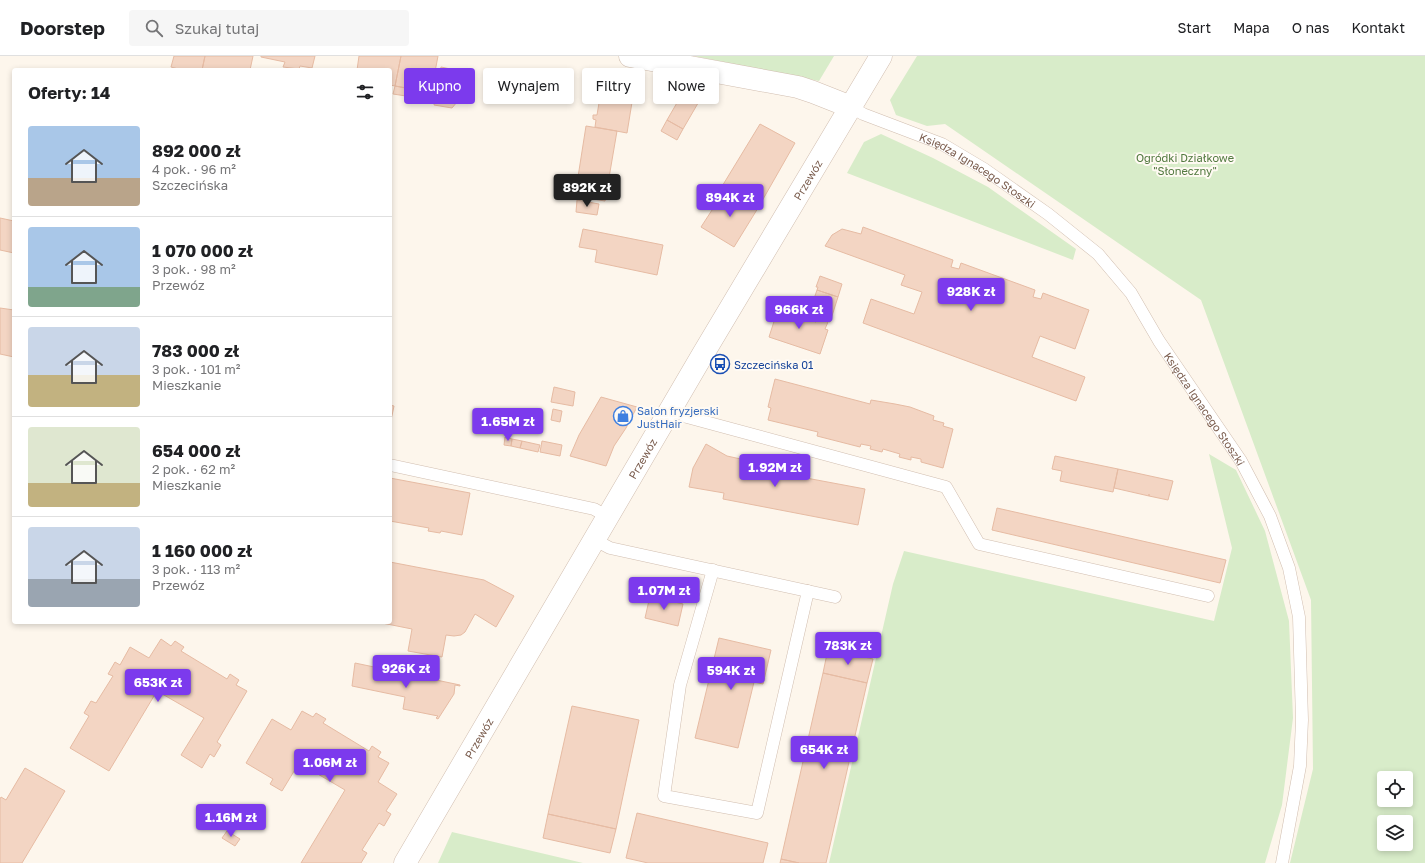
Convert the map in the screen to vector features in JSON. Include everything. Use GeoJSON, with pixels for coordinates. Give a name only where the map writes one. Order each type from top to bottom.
{"type":"FeatureCollection","features":[{"type":"Feature","properties":{"kind":"street"},"geometry":{"type":"LineString","coordinates":[[630,56],[798,87],[851,107]]}},
{"type":"Feature","properties":{"kind":"street","name":"Przewóz"},"geometry":{"type":"LineString","coordinates":[[405,863],[703,354],[881,56]]}},
{"type":"Feature","properties":{"kind":"lane","name":"Księdza Ignacego Stoszki"},"geometry":{"type":"LineString","coordinates":[[851,107],[863,114],[942,144],[984,169],[1048,214],[1098,254],[1131,293],[1159,341],[1241,461],[1270,516],[1289,568],[1299,617],[1302,720],[1300,766],[1282,863]]}},
{"type":"Feature","properties":{"kind":"lane"},"geometry":{"type":"LineString","coordinates":[[672,408],[687,417],[946,487],[979,544],[1208,596]]}},
{"type":"Feature","properties":{"kind":"lane"},"geometry":{"type":"LineString","coordinates":[[392,465],[594,509],[608,517]]}},
{"type":"Feature","properties":{"kind":"lane"},"geometry":{"type":"LineString","coordinates":[[595,540],[610,548],[835,596]]}},
{"type":"Feature","properties":{"kind":"lane"},"geometry":{"type":"LineString","coordinates":[[713,570],[680,685],[664,796],[758,813],[808,591]]}},
{"type":"Feature","properties":{"kind":"green space"},"geometry":{"type":"Polygon","coordinates":[[[694,56],[834,56],[819,81],[694,56]]]}},
{"type":"Feature","properties":{"kind":"green space","name":"Ogródki Działkowe \"Słoneczny\""},"geometry":{"type":"Polygon","coordinates":[[[917,56],[1425,56],[1425,863],[1290,863],[1313,769],[1311,600],[1201,300],[945,124],[927,126],[896,115],[890,100],[917,56]]]}},
{"type":"Feature","properties":{"kind":"green space"},"geometry":{"type":"Polygon","coordinates":[[[881,134],[933,158],[988,187],[1076,249],[1073,260],[847,173],[864,142],[881,134]]]}},
{"type":"Feature","properties":{"kind":"green space"},"geometry":{"type":"Polygon","coordinates":[[[1209,454],[1236,470],[1265,531],[1289,621],[1293,718],[1282,805],[1265,863],[829,863],[893,584],[904,551],[1214,621],[1232,548],[1209,454]]]}},
{"type":"Feature","properties":{"kind":"green space"},"geometry":{"type":"Polygon","coordinates":[[[452,832],[583,863],[438,863],[452,832]]]}},
{"type":"Feature","properties":{"kind":"building"},"geometry":{"type":"Polygon","coordinates":[[[174,56],[205,56],[202,68],[171,67],[174,56]]]}},
{"type":"Feature","properties":{"kind":"building"},"geometry":{"type":"Polygon","coordinates":[[[205,56],[253,56],[250,68],[202,68],[205,56]]]}},
{"type":"Feature","properties":{"kind":"building"},"geometry":{"type":"Polygon","coordinates":[[[315,56],[312,68],[300,66],[299,68],[283,67],[285,62],[261,57],[315,56]]]}},
{"type":"Feature","properties":{"kind":"building"},"geometry":{"type":"Polygon","coordinates":[[[359,56],[401,56],[395,86],[392,85],[392,68],[357,68],[359,56]]]}},
{"type":"Feature","properties":{"kind":"building"},"geometry":{"type":"Polygon","coordinates":[[[401,56],[438,56],[436,68],[404,68],[404,88],[395,86],[401,56]]]}},
{"type":"Feature","properties":{"kind":"building"},"geometry":{"type":"Polygon","coordinates":[[[395,86],[404,88],[404,96],[393,94],[395,86]]]}},
{"type":"Feature","properties":{"kind":"building"},"geometry":{"type":"Polygon","coordinates":[[[434,104],[455,104],[452,108],[434,104]]]}},
{"type":"Feature","properties":{"kind":"building"},"geometry":{"type":"Polygon","coordinates":[[[599,104],[632,104],[627,133],[595,127],[596,120],[593,119],[593,115],[597,115],[599,104]]]}},
{"type":"Feature","properties":{"kind":"building"},"geometry":{"type":"Polygon","coordinates":[[[676,104],[698,104],[683,129],[667,120],[676,104]]]}},
{"type":"Feature","properties":{"kind":"building"},"geometry":{"type":"Polygon","coordinates":[[[667,120],[683,129],[677,140],[661,131],[667,120]]]}},
{"type":"Feature","properties":{"kind":"building"},"geometry":{"type":"Polygon","coordinates":[[[760,124],[795,143],[758,208],[721,188],[760,124]]]}},
{"type":"Feature","properties":{"kind":"building"},"geometry":{"type":"Polygon","coordinates":[[[586,126],[617,131],[605,201],[575,196],[586,126]]]}},
{"type":"Feature","properties":{"kind":"building"},"geometry":{"type":"Polygon","coordinates":[[[725,190],[758,208],[734,247],[701,227],[725,190]]]}},
{"type":"Feature","properties":{"kind":"building"},"geometry":{"type":"Polygon","coordinates":[[[577,200],[599,204],[597,215],[576,212],[577,200]]]}},
{"type":"Feature","properties":{"kind":"building"},"geometry":{"type":"Polygon","coordinates":[[[0,218],[12,221],[12,253],[0,250],[0,218]]]}},
{"type":"Feature","properties":{"kind":"building"},"geometry":{"type":"Polygon","coordinates":[[[863,227],[953,260],[951,267],[959,269],[961,263],[1035,290],[1033,297],[1041,299],[1043,293],[1089,310],[1075,349],[1040,336],[1032,357],[1085,377],[1076,401],[863,323],[871,299],[914,314],[922,292],[901,285],[905,275],[825,246],[832,235],[842,229],[861,234],[863,227]]]}},
{"type":"Feature","properties":{"kind":"building"},"geometry":{"type":"Polygon","coordinates":[[[583,229],[663,245],[657,275],[595,262],[597,250],[579,247],[583,229]]]}},
{"type":"Feature","properties":{"kind":"building"},"geometry":{"type":"Polygon","coordinates":[[[820,276],[842,284],[838,297],[817,290],[818,287],[816,287],[820,276]]]}},
{"type":"Feature","properties":{"kind":"building"},"geometry":{"type":"Polygon","coordinates":[[[817,290],[838,297],[830,322],[818,318],[816,322],[807,319],[817,290]]]}},
{"type":"Feature","properties":{"kind":"building"},"geometry":{"type":"Polygon","coordinates":[[[783,305],[797,310],[799,317],[816,322],[818,318],[828,322],[825,329],[828,330],[820,354],[769,337],[778,309],[783,305]]]}},
{"type":"Feature","properties":{"kind":"building"},"geometry":{"type":"Polygon","coordinates":[[[0,308],[12,310],[12,357],[0,354],[0,308]]]}},
{"type":"Feature","properties":{"kind":"building"},"geometry":{"type":"Polygon","coordinates":[[[775,379],[870,404],[871,400],[910,407],[934,416],[933,420],[944,423],[943,426],[953,429],[943,468],[921,462],[921,459],[911,457],[911,460],[899,457],[900,454],[883,449],[882,452],[870,449],[871,446],[861,444],[860,447],[817,436],[818,432],[768,420],[771,408],[768,407],[775,379]]]}},
{"type":"Feature","properties":{"kind":"building"},"geometry":{"type":"Polygon","coordinates":[[[554,387],[575,392],[573,406],[551,402],[554,387]]]}},
{"type":"Feature","properties":{"kind":"building"},"geometry":{"type":"Polygon","coordinates":[[[601,397],[637,407],[614,446],[606,466],[570,456],[579,435],[601,397]]]}},
{"type":"Feature","properties":{"kind":"building"},"geometry":{"type":"Polygon","coordinates":[[[553,409],[562,411],[560,422],[551,420],[553,409]]]}},
{"type":"Feature","properties":{"kind":"building"},"geometry":{"type":"Polygon","coordinates":[[[505,437],[512,439],[511,446],[504,445],[505,437]]]}},
{"type":"Feature","properties":{"kind":"building"},"geometry":{"type":"Polygon","coordinates":[[[512,439],[522,441],[520,448],[511,446],[512,439]]]}},
{"type":"Feature","properties":{"kind":"building"},"geometry":{"type":"Polygon","coordinates":[[[522,441],[540,445],[538,452],[520,448],[522,441]]]}},
{"type":"Feature","properties":{"kind":"building"},"geometry":{"type":"Polygon","coordinates":[[[542,441],[562,445],[560,456],[540,452],[542,441]]]}},
{"type":"Feature","properties":{"kind":"building"},"geometry":{"type":"Polygon","coordinates":[[[706,444],[727,456],[759,463],[758,469],[865,489],[858,525],[723,499],[724,493],[689,487],[693,468],[706,444]]]}},
{"type":"Feature","properties":{"kind":"building"},"geometry":{"type":"Polygon","coordinates":[[[1055,456],[1118,469],[1113,492],[1060,481],[1062,471],[1052,469],[1055,456]]]}},
{"type":"Feature","properties":{"kind":"building"},"geometry":{"type":"Polygon","coordinates":[[[1118,469],[1173,481],[1168,500],[1114,488],[1118,469]]]}},
{"type":"Feature","properties":{"kind":"building"},"geometry":{"type":"Polygon","coordinates":[[[392,478],[470,493],[462,535],[441,531],[440,533],[428,531],[429,528],[392,521],[392,478]]]}},
{"type":"Feature","properties":{"kind":"building"},"geometry":{"type":"Polygon","coordinates":[[[997,508],[1226,560],[1220,583],[992,530],[997,508]]]}},
{"type":"Feature","properties":{"kind":"building"},"geometry":{"type":"Polygon","coordinates":[[[392,562],[484,580],[514,596],[496,627],[475,614],[465,632],[461,635],[446,635],[442,657],[408,651],[412,629],[387,624],[392,624],[392,562]]]}},
{"type":"Feature","properties":{"kind":"building"},"geometry":{"type":"Polygon","coordinates":[[[650,596],[683,604],[678,626],[645,618],[650,596]]]}},
{"type":"Feature","properties":{"kind":"building"},"geometry":{"type":"Polygon","coordinates":[[[719,638],[771,650],[763,684],[754,682],[738,748],[695,738],[719,638]]]}},
{"type":"Feature","properties":{"kind":"building"},"geometry":{"type":"Polygon","coordinates":[[[161,639],[171,646],[175,641],[184,647],[181,651],[227,679],[230,674],[239,680],[236,685],[247,691],[217,742],[221,745],[214,757],[210,754],[202,768],[181,755],[204,718],[157,691],[109,771],[70,748],[89,716],[84,713],[91,701],[96,703],[113,676],[108,674],[115,662],[120,665],[130,647],[149,658],[161,639]]]}},
{"type":"Feature","properties":{"kind":"building"},"geometry":{"type":"Polygon","coordinates":[[[828,649],[873,659],[867,683],[823,673],[828,649]]]}},
{"type":"Feature","properties":{"kind":"building"},"geometry":{"type":"Polygon","coordinates":[[[355,663],[460,686],[455,685],[454,694],[438,719],[436,718],[438,716],[403,709],[405,697],[352,686],[355,663]]]}},
{"type":"Feature","properties":{"kind":"building"},"geometry":{"type":"Polygon","coordinates":[[[823,673],[867,683],[826,863],[799,863],[781,859],[823,673]]]}},
{"type":"Feature","properties":{"kind":"building"},"geometry":{"type":"Polygon","coordinates":[[[572,706],[639,720],[616,829],[548,814],[572,706]]]}},
{"type":"Feature","properties":{"kind":"building"},"geometry":{"type":"Polygon","coordinates":[[[302,711],[313,717],[316,713],[326,719],[323,723],[369,751],[372,746],[381,752],[378,757],[389,763],[378,782],[397,794],[386,811],[391,814],[384,826],[379,823],[362,850],[367,853],[361,863],[301,863],[345,790],[299,763],[282,791],[270,784],[273,779],[246,763],[272,719],[291,730],[302,711]]]}},
{"type":"Feature","properties":{"kind":"building"},"geometry":{"type":"Polygon","coordinates":[[[25,768],[65,791],[22,863],[0,863],[0,799],[1,797],[6,800],[25,768]]]}},
{"type":"Feature","properties":{"kind":"building"},"geometry":{"type":"Polygon","coordinates":[[[637,813],[768,843],[763,863],[648,863],[626,858],[637,813]]]}},
{"type":"Feature","properties":{"kind":"building"},"geometry":{"type":"Polygon","coordinates":[[[548,814],[616,829],[610,853],[543,838],[548,814]]]}},
{"type":"Feature","properties":{"kind":"building"},"geometry":{"type":"Polygon","coordinates":[[[227,831],[240,839],[235,846],[222,838],[227,831]]]}},
{"type":"Feature","properties":{"kind":"building"},"geometry":{"type":"Polygon","coordinates":[[[781,859],[799,863],[780,863],[781,859]]]}},
{"type":"Feature","properties":{"kind":"place","name":"Szczecińska 01"},"geometry":{"type":"Point","coordinates":[720,364]}},
{"type":"Feature","properties":{"kind":"place","name":"Salon fryzjerski JustHair"},"geometry":{"type":"Point","coordinates":[623,416]}}]}
